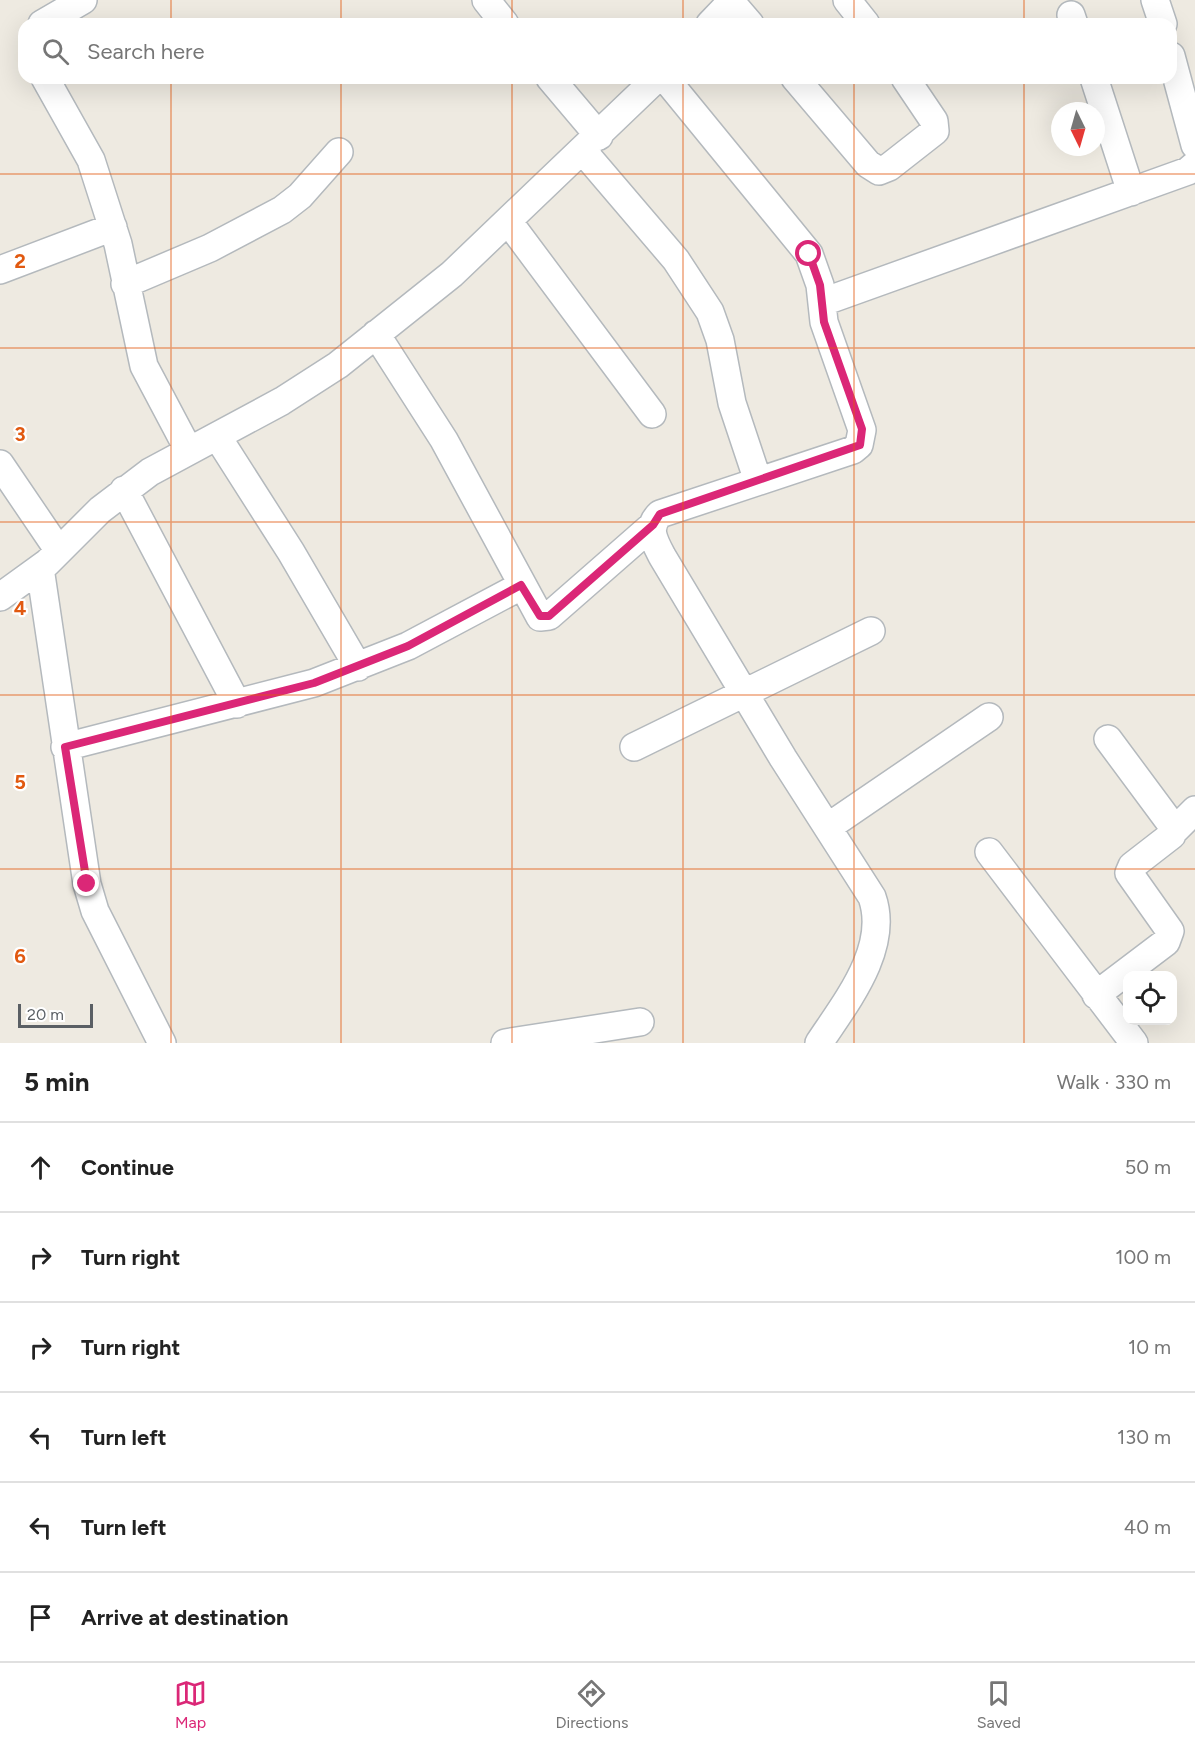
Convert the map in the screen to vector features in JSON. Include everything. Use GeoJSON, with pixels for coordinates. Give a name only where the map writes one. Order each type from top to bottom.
{"type":"FeatureCollection","features":[{"type":"Feature","properties":{"kind":"street"},"geometry":{"type":"LineString","coordinates":[[52,18],[83,0]]}},
{"type":"Feature","properties":{"kind":"street"},"geometry":{"type":"LineString","coordinates":[[486,0],[500,18]]}},
{"type":"Feature","properties":{"kind":"street"},"geometry":{"type":"LineString","coordinates":[[847,0],[861,18]]}},
{"type":"Feature","properties":{"kind":"street"},"geometry":{"type":"LineString","coordinates":[[1155,0],[1160,18]]}},
{"type":"Feature","properties":{"kind":"street"},"geometry":{"type":"LineString","coordinates":[[716,18],[732,1],[745,18]]}},
{"type":"Feature","properties":{"kind":"street"},"geometry":{"type":"LineString","coordinates":[[823,302],[1188,171],[1195,149],[1177,79]]}},
{"type":"Feature","properties":{"kind":"street"},"geometry":{"type":"LineString","coordinates":[[48,84],[91,160],[113,227],[144,366],[189,451]]}},
{"type":"Feature","properties":{"kind":"street"},"geometry":{"type":"LineString","coordinates":[[554,84],[591,143],[676,260],[710,312],[720,340],[732,403],[758,481]]}},
{"type":"Feature","properties":{"kind":"street"},"geometry":{"type":"LineString","coordinates":[[0,597],[49,560],[124,490],[189,451],[282,401],[338,365],[452,274],[651,84]]}},
{"type":"Feature","properties":{"kind":"street"},"geometry":{"type":"LineString","coordinates":[[376,334],[444,440],[521,585],[540,616],[549,616],[653,525],[660,514],[860,445],[862,429],[824,322],[820,285],[809,254],[670,84]]}},
{"type":"Feature","properties":{"kind":"street"},"geometry":{"type":"LineString","coordinates":[[800,84],[868,164],[879,171],[889,167],[935,131],[934,121],[909,84]]}},
{"type":"Feature","properties":{"kind":"street"},"geometry":{"type":"LineString","coordinates":[[1096,84],[1131,192]]}},
{"type":"Feature","properties":{"kind":"street"},"geometry":{"type":"LineString","coordinates":[[125,284],[210,248],[282,210],[300,196],[339,152]]}},
{"type":"Feature","properties":{"kind":"street"},"geometry":{"type":"LineString","coordinates":[[508,221],[652,414]]}},
{"type":"Feature","properties":{"kind":"street"},"geometry":{"type":"LineString","coordinates":[[0,270],[113,227]]}},
{"type":"Feature","properties":{"kind":"street"},"geometry":{"type":"LineString","coordinates":[[217,436],[291,552],[358,667]]}},
{"type":"Feature","properties":{"kind":"street"},"geometry":{"type":"LineString","coordinates":[[0,464],[49,560],[65,747],[83,864],[95,911],[162,1043]]}},
{"type":"Feature","properties":{"kind":"street"},"geometry":{"type":"LineString","coordinates":[[124,490],[237,704]]}},
{"type":"Feature","properties":{"kind":"street"},"geometry":{"type":"LineString","coordinates":[[653,525],[653,540],[662,556],[872,897],[877,926],[866,965],[819,1043]]}},
{"type":"Feature","properties":{"kind":"street"},"geometry":{"type":"LineString","coordinates":[[65,747],[314,683],[358,667],[460,620],[521,585]]}},
{"type":"Feature","properties":{"kind":"street"},"geometry":{"type":"LineString","coordinates":[[634,747],[872,631]]}},
{"type":"Feature","properties":{"kind":"street"},"geometry":{"type":"LineString","coordinates":[[828,827],[989,717]]}},
{"type":"Feature","properties":{"kind":"street"},"geometry":{"type":"LineString","coordinates":[[1108,739],[1172,824],[1174,831]]}},
{"type":"Feature","properties":{"kind":"street"},"geometry":{"type":"LineString","coordinates":[[1096,995],[1166,942],[1169,936],[1168,926],[1129,873],[1132,866],[1195,810]]}},
{"type":"Feature","properties":{"kind":"street"},"geometry":{"type":"LineString","coordinates":[[989,852],[1134,1043]]}},
{"type":"Feature","properties":{"kind":"street"},"geometry":{"type":"LineString","coordinates":[[506,1043],[640,1023]]}},
{"type":"Feature","properties":{"kind":"route"},"geometry":{"type":"LineString","coordinates":[[87,884],[65,747],[314,683],[408,646],[460,620],[521,585],[540,616],[549,616],[624,547],[653,525],[654,520],[660,514],[853,450],[860,445],[862,429],[824,322],[820,285],[809,254]]}}]}
